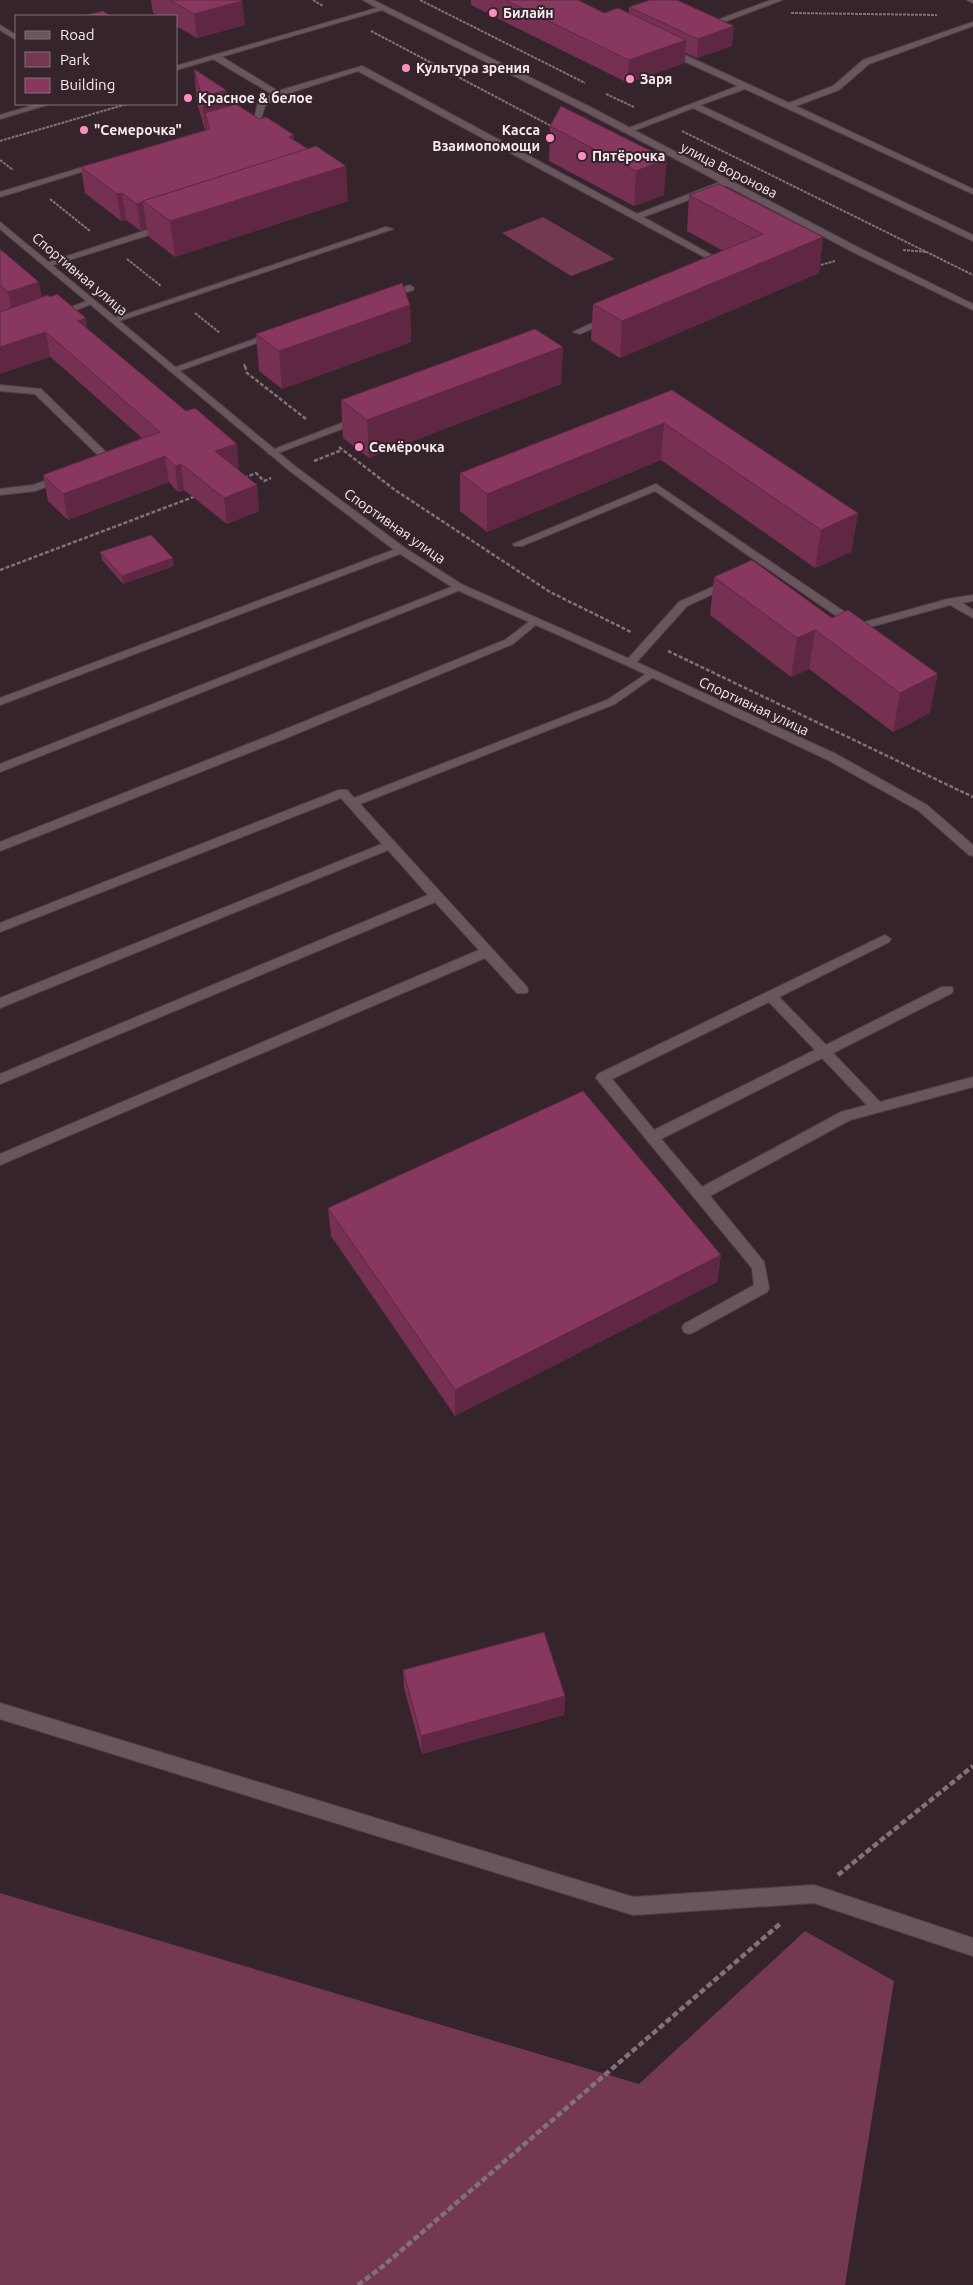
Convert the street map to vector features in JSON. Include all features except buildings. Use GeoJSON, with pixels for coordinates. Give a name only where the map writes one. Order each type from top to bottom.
{"type":"FeatureCollection","features":[{"type":"Feature","properties":{"kind":"street","name":"улица Воронова"},"geometry":{"type":"LineString","coordinates":[[367,0],[587,109],[625,131],[860,252],[973,307]]}},
{"type":"Feature","properties":{"kind":"street"},"geometry":{"type":"LineString","coordinates":[[705,26],[778,0]]}},
{"type":"Feature","properties":{"kind":"street"},"geometry":{"type":"LineString","coordinates":[[178,67],[383,8]]}},
{"type":"Feature","properties":{"kind":"street"},"geometry":{"type":"LineString","coordinates":[[790,106],[836,88],[866,62],[973,24]]}},
{"type":"Feature","properties":{"kind":"street"},"geometry":{"type":"LineString","coordinates":[[0,27],[15,37]]}},
{"type":"Feature","properties":{"kind":"street"},"geometry":{"type":"LineString","coordinates":[[665,49],[973,192]]}},
{"type":"Feature","properties":{"kind":"street"},"geometry":{"type":"LineString","coordinates":[[216,57],[277,94]]}},
{"type":"Feature","properties":{"kind":"street"},"geometry":{"type":"LineString","coordinates":[[258,120],[262,104],[277,94],[359,68],[732,268],[722,272]]}},
{"type":"Feature","properties":{"kind":"street"},"geometry":{"type":"LineString","coordinates":[[625,131],[745,86]]}},
{"type":"Feature","properties":{"kind":"street"},"geometry":{"type":"LineString","coordinates":[[0,117],[42,105]]}},
{"type":"Feature","properties":{"kind":"street"},"geometry":{"type":"LineString","coordinates":[[695,106],[973,238]]}},
{"type":"Feature","properties":{"kind":"street"},"geometry":{"type":"LineString","coordinates":[[258,120],[265,125]]}},
{"type":"Feature","properties":{"kind":"street"},"geometry":{"type":"LineString","coordinates":[[229,128],[258,120]]}},
{"type":"Feature","properties":{"kind":"street"},"geometry":{"type":"LineString","coordinates":[[0,195],[108,163]]}},
{"type":"Feature","properties":{"kind":"street"},"geometry":{"type":"LineString","coordinates":[[636,218],[726,183]]}},
{"type":"Feature","properties":{"kind":"street"},"geometry":{"type":"LineString","coordinates":[[47,264],[173,224]]}},
{"type":"Feature","properties":{"kind":"street","name":"Спортивная улица"},"geometry":{"type":"LineString","coordinates":[[0,225],[292,469],[401,550],[459,587],[652,673],[832,757],[923,808],[973,852]]}},
{"type":"Feature","properties":{"kind":"street"},"geometry":{"type":"LineString","coordinates":[[114,320],[388,229]]}},
{"type":"Feature","properties":{"kind":"street"},"geometry":{"type":"LineString","coordinates":[[373,301],[410,288]]}},
{"type":"Feature","properties":{"kind":"street"},"geometry":{"type":"LineString","coordinates":[[46,318],[92,302]]}},
{"type":"Feature","properties":{"kind":"street"},"geometry":{"type":"LineString","coordinates":[[577,332],[614,317]]}},
{"type":"Feature","properties":{"kind":"street"},"geometry":{"type":"LineString","coordinates":[[173,370],[283,332]]}},
{"type":"Feature","properties":{"kind":"street"},"geometry":{"type":"LineString","coordinates":[[0,388],[38,390],[108,460],[90,467]]}},
{"type":"Feature","properties":{"kind":"street"},"geometry":{"type":"LineString","coordinates":[[272,452],[368,416]]}},
{"type":"Feature","properties":{"kind":"street"},"geometry":{"type":"LineString","coordinates":[[0,492],[35,488],[72,474]]}},
{"type":"Feature","properties":{"kind":"street"},"geometry":{"type":"LineString","coordinates":[[518,544],[656,487],[763,567],[874,638]]}},
{"type":"Feature","properties":{"kind":"street"},"geometry":{"type":"LineString","coordinates":[[0,702],[401,550]]}},
{"type":"Feature","properties":{"kind":"street"},"geometry":{"type":"LineString","coordinates":[[0,768],[459,587]]}},
{"type":"Feature","properties":{"kind":"street"},"geometry":{"type":"LineString","coordinates":[[859,627],[952,601],[973,598]]}},
{"type":"Feature","properties":{"kind":"street"},"geometry":{"type":"LineString","coordinates":[[0,847],[280,736],[509,642],[534,621]]}},
{"type":"Feature","properties":{"kind":"street"},"geometry":{"type":"LineString","coordinates":[[352,803],[611,702],[652,673]]}},
{"type":"Feature","properties":{"kind":"street"},"geometry":{"type":"LineString","coordinates":[[0,928],[343,794],[522,990]]}},
{"type":"Feature","properties":{"kind":"street"},"geometry":{"type":"LineString","coordinates":[[0,1003],[390,845]]}},
{"type":"Feature","properties":{"kind":"street"},"geometry":{"type":"LineString","coordinates":[[0,1079],[437,896]]}},
{"type":"Feature","properties":{"kind":"street"},"geometry":{"type":"LineString","coordinates":[[689,1328],[762,1288],[759,1266],[603,1078],[885,939]]}},
{"type":"Feature","properties":{"kind":"street"},"geometry":{"type":"LineString","coordinates":[[0,1160],[487,952]]}},
{"type":"Feature","properties":{"kind":"street"},"geometry":{"type":"LineString","coordinates":[[652,1137],[948,990]]}},
{"type":"Feature","properties":{"kind":"street"},"geometry":{"type":"LineString","coordinates":[[770,995],[878,1108]]}},
{"type":"Feature","properties":{"kind":"street"},"geometry":{"type":"LineString","coordinates":[[700,1195],[846,1116],[973,1082]]}},
{"type":"Feature","properties":{"kind":"street"},"geometry":{"type":"LineString","coordinates":[[0,1711],[633,1906],[814,1894],[973,1947]]}},
{"type":"Feature","properties":{"kind":"lane"},"geometry":{"type":"LineString","coordinates":[[630,663],[683,604],[742,577]]}},
{"type":"Feature","properties":{"kind":"lane"},"geometry":{"type":"LineString","coordinates":[[952,601],[973,614]]}},
{"type":"Feature","properties":{"kind":"path"},"geometry":{"type":"LineString","coordinates":[[312,0],[556,129]]}},
{"type":"Feature","properties":{"kind":"path"},"geometry":{"type":"LineString","coordinates":[[420,0],[590,86]]}},
{"type":"Feature","properties":{"kind":"path"},"geometry":{"type":"LineString","coordinates":[[789,13],[943,15]]}},
{"type":"Feature","properties":{"kind":"path"},"geometry":{"type":"LineString","coordinates":[[599,90],[973,275]]}},
{"type":"Feature","properties":{"kind":"path"},"geometry":{"type":"LineString","coordinates":[[0,141],[124,105]]}},
{"type":"Feature","properties":{"kind":"path"},"geometry":{"type":"LineString","coordinates":[[0,160],[238,348],[247,373],[324,433],[342,450],[395,490],[550,592],[649,642],[973,797]]}},
{"type":"Feature","properties":{"kind":"path"},"geometry":{"type":"LineString","coordinates":[[810,262],[818,267],[869,247],[927,252]]}},
{"type":"Feature","properties":{"kind":"path"},"geometry":{"type":"LineString","coordinates":[[237,480],[256,473],[264,481],[342,450]]}},
{"type":"Feature","properties":{"kind":"path"},"geometry":{"type":"LineString","coordinates":[[0,570],[201,494]]}},
{"type":"Feature","properties":{"kind":"path"},"geometry":{"type":"LineString","coordinates":[[358,2285],[382,2267],[814,1894],[973,1766]]}},
{"type":"Feature","properties":{"kind":"green space"},"geometry":{"type":"Polygon","coordinates":[[[543,217],[615,259],[571,276],[502,233],[543,217]]]}},
{"type":"Feature","properties":{"kind":"green space"},"geometry":{"type":"Polygon","coordinates":[[[0,1893],[639,2084],[805,1931],[894,1981],[845,2285],[0,2285],[0,1893]]]}},
{"type":"Feature","properties":{"kind":"place","name":"Билайн"},"geometry":{"type":"Point","coordinates":[493,13]}},
{"type":"Feature","properties":{"kind":"place","name":"Культура зрения"},"geometry":{"type":"Point","coordinates":[406,68]}},
{"type":"Feature","properties":{"kind":"place","name":"Заря"},"geometry":{"type":"Point","coordinates":[630,79]}},
{"type":"Feature","properties":{"kind":"place","name":"Красное & белое"},"geometry":{"type":"Point","coordinates":[188,98]}},
{"type":"Feature","properties":{"kind":"place","name":"\"Семерочка\""},"geometry":{"type":"Point","coordinates":[84,130]}},
{"type":"Feature","properties":{"kind":"place","name":"Касса Взаимопомощи"},"geometry":{"type":"Point","coordinates":[550,138]}},
{"type":"Feature","properties":{"kind":"place","name":"Пятёрочка"},"geometry":{"type":"Point","coordinates":[582,156]}},
{"type":"Feature","properties":{"kind":"place","name":"Семёрочка"},"geometry":{"type":"Point","coordinates":[359,447]}}]}
